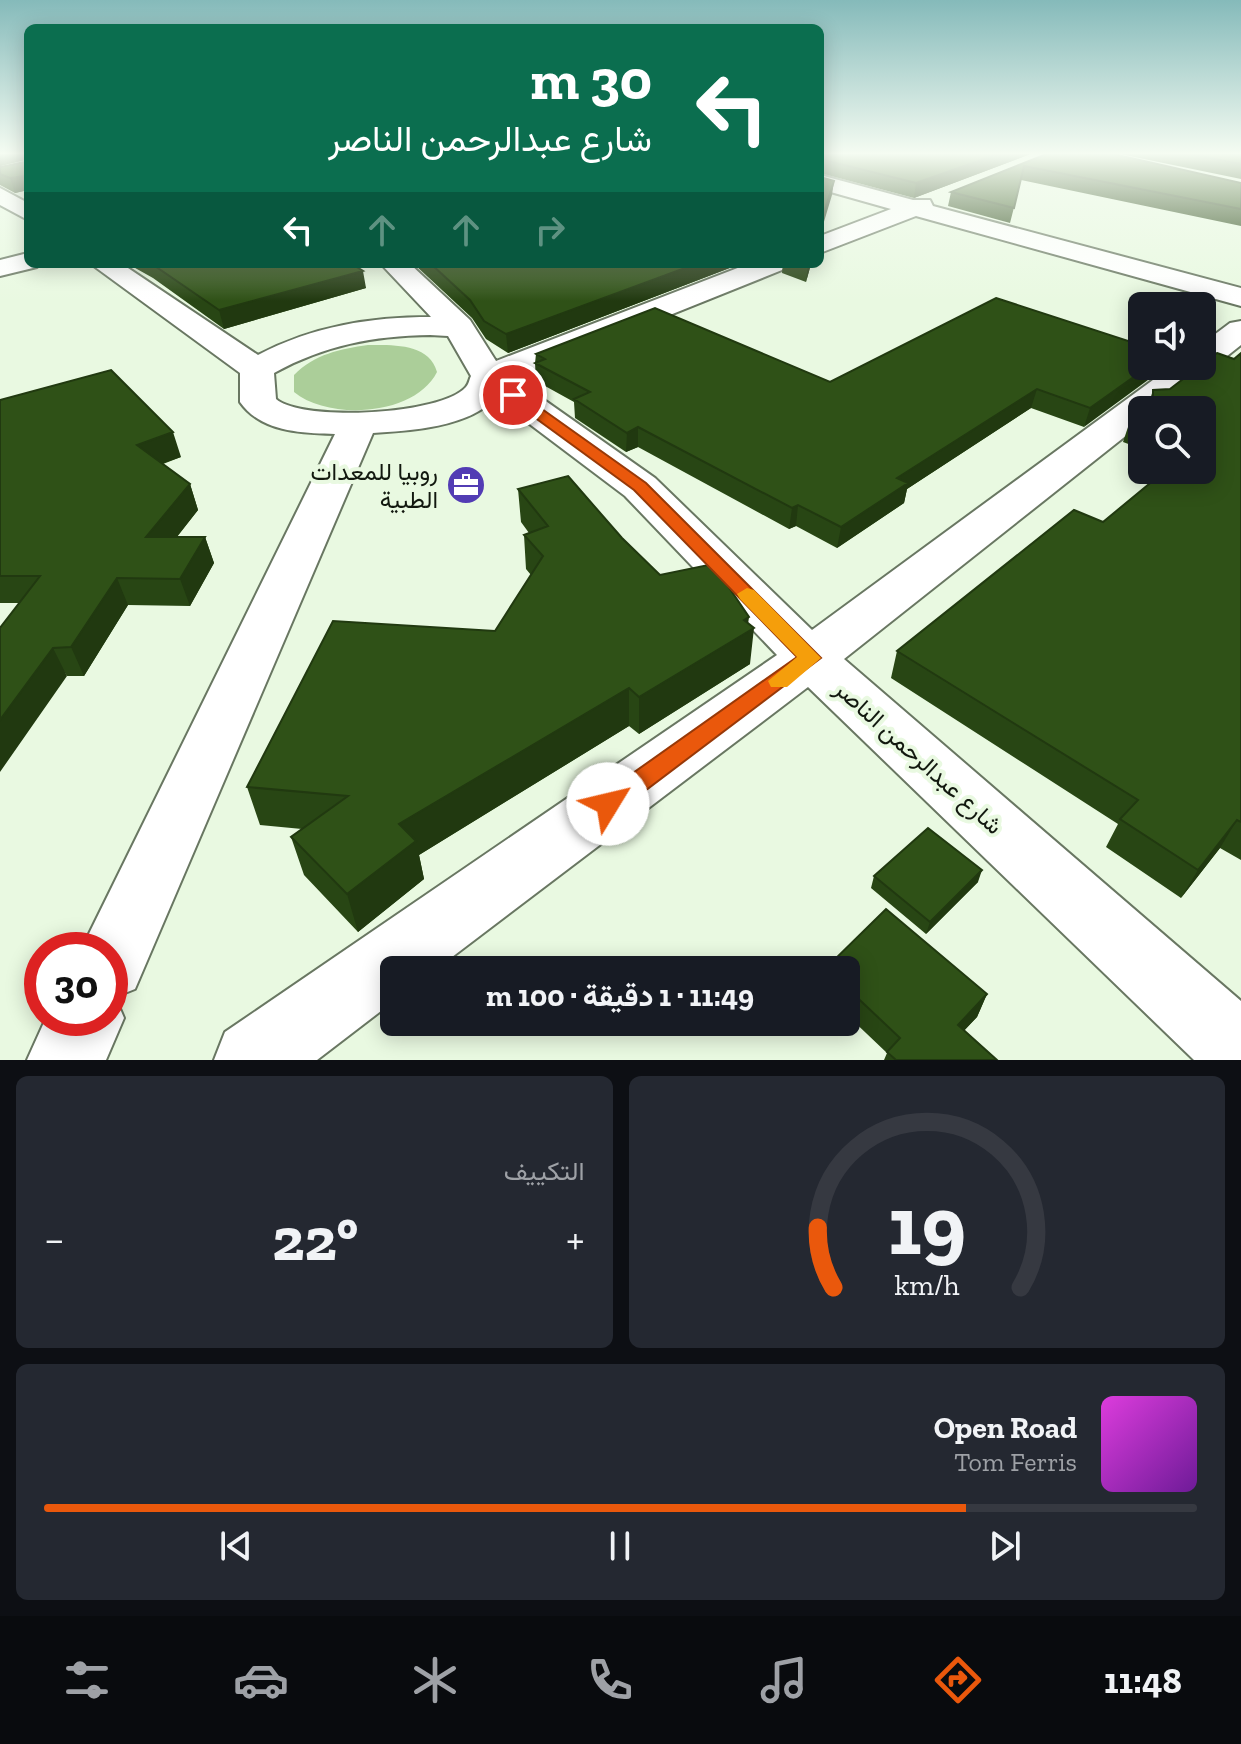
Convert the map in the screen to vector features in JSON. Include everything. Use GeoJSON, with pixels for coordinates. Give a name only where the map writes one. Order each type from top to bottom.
{"type":"FeatureCollection","features":[{"type":"Feature","properties":{"kind":"street"},"geometry":{"type":"LineString","coordinates":[[894,202],[1241,297]]}},
{"type":"Feature","properties":{"kind":"street"},"geometry":{"type":"LineString","coordinates":[[824,243],[928,202]]}},
{"type":"Feature","properties":{"kind":"street"},"geometry":{"type":"LineString","coordinates":[[0,268],[24,262]]}},
{"type":"Feature","properties":{"kind":"street"},"geometry":{"type":"LineString","coordinates":[[110,268],[257,369]]}},
{"type":"Feature","properties":{"kind":"street","name":"شارع عبدالرحمن الناصر"},"geometry":{"type":"LineString","coordinates":[[398,268],[459,327],[488,376],[640,487],[810,658],[1241,1052]]}},
{"type":"Feature","properties":{"kind":"street"},"geometry":{"type":"LineString","coordinates":[[257,369],[258,402],[271,414],[300,422],[359,423],[441,412],[480,394],[488,376],[762,268]]}},
{"type":"Feature","properties":{"kind":"street"},"geometry":{"type":"LineString","coordinates":[[257,369],[320,337],[413,325],[459,327]]}},
{"type":"Feature","properties":{"kind":"street"},"geometry":{"type":"LineString","coordinates":[[1216,349],[1241,330]]}},
{"type":"Feature","properties":{"kind":"street"},"geometry":{"type":"LineString","coordinates":[[253,1060],[810,658],[1176,380]]}},
{"type":"Feature","properties":{"kind":"street"},"geometry":{"type":"LineString","coordinates":[[125,932],[359,423]]}},
{"type":"Feature","properties":{"kind":"street"},"geometry":{"type":"LineString","coordinates":[[66,1060],[77,1036]]}},
{"type":"Feature","properties":{"kind":"green space"},"geometry":{"type":"Polygon","coordinates":[[[368,345],[399,346],[418,351],[433,363],[437,372],[426,387],[410,398],[370,409],[328,407],[294,392],[294,375],[310,362],[338,351],[368,345]]]}},
{"type":"Feature","properties":{"kind":"building"},"geometry":{"type":"Polygon","coordinates":[[[992,202],[1015,202],[1014,208],[992,202]]]}},
{"type":"Feature","properties":{"kind":"building"},"geometry":{"type":"Polygon","coordinates":[[[1208,202],[1241,202],[1241,209],[1208,202]]]}},
{"type":"Feature","properties":{"kind":"building"},"geometry":{"type":"Polygon","coordinates":[[[158,268],[358,268],[363,271],[219,310],[158,268]]]}},
{"type":"Feature","properties":{"kind":"building"},"geometry":{"type":"Polygon","coordinates":[[[435,268],[685,268],[506,334],[484,321],[470,300],[435,268]]]}},
{"type":"Feature","properties":{"kind":"building"},"geometry":{"type":"Polygon","coordinates":[[[996,298],[1128,341],[1129,380],[1090,408],[1037,389],[897,478],[908,483],[841,527],[798,505],[792,508],[638,427],[627,433],[574,399],[590,392],[535,363],[545,359],[536,354],[655,308],[830,382],[996,298]]]}},
{"type":"Feature","properties":{"kind":"building"},"geometry":{"type":"Polygon","coordinates":[[[1241,353],[1241,822],[1237,820],[1198,870],[1120,819],[1138,800],[897,651],[1074,510],[1103,522],[1149,484],[1216,484],[1216,396],[1153,396],[1153,390],[1170,389],[1182,380],[1216,380],[1216,354],[1234,359],[1241,353]]]}},
{"type":"Feature","properties":{"kind":"building"},"geometry":{"type":"Polygon","coordinates":[[[111,370],[173,432],[137,445],[190,484],[146,537],[205,537],[180,579],[117,578],[71,647],[53,648],[0,720],[0,628],[40,576],[0,576],[0,400],[111,370]]]}},
{"type":"Feature","properties":{"kind":"building"},"geometry":{"type":"Polygon","coordinates":[[[568,476],[622,538],[660,575],[713,564],[749,617],[744,620],[754,628],[639,697],[629,688],[399,824],[416,841],[347,894],[291,837],[348,796],[247,787],[333,621],[495,631],[543,556],[524,535],[548,526],[518,489],[568,476]]]}},
{"type":"Feature","properties":{"kind":"building"},"geometry":{"type":"Polygon","coordinates":[[[928,828],[982,870],[930,922],[874,876],[928,828]]]}},
{"type":"Feature","properties":{"kind":"building"},"geometry":{"type":"Polygon","coordinates":[[[886,909],[987,994],[958,1025],[997,1060],[896,1060],[887,1052],[900,1038],[860,1000],[860,956],[838,956],[886,909]]]}},
{"type":"Feature","properties":{"kind":"slow traffic"},"geometry":{"type":"LineString","coordinates":[[747,594],[810,658],[779,681]]}},
{"type":"Feature","properties":{"kind":"place","name":"روبيا للمعدات الطبية"},"geometry":{"type":"Point","coordinates":[466,485]}},
{"type":"Feature","properties":{"kind":"route"},"geometry":{"type":"LineString","coordinates":[[513,395],[640,487],[810,658],[608,804]]}}]}
